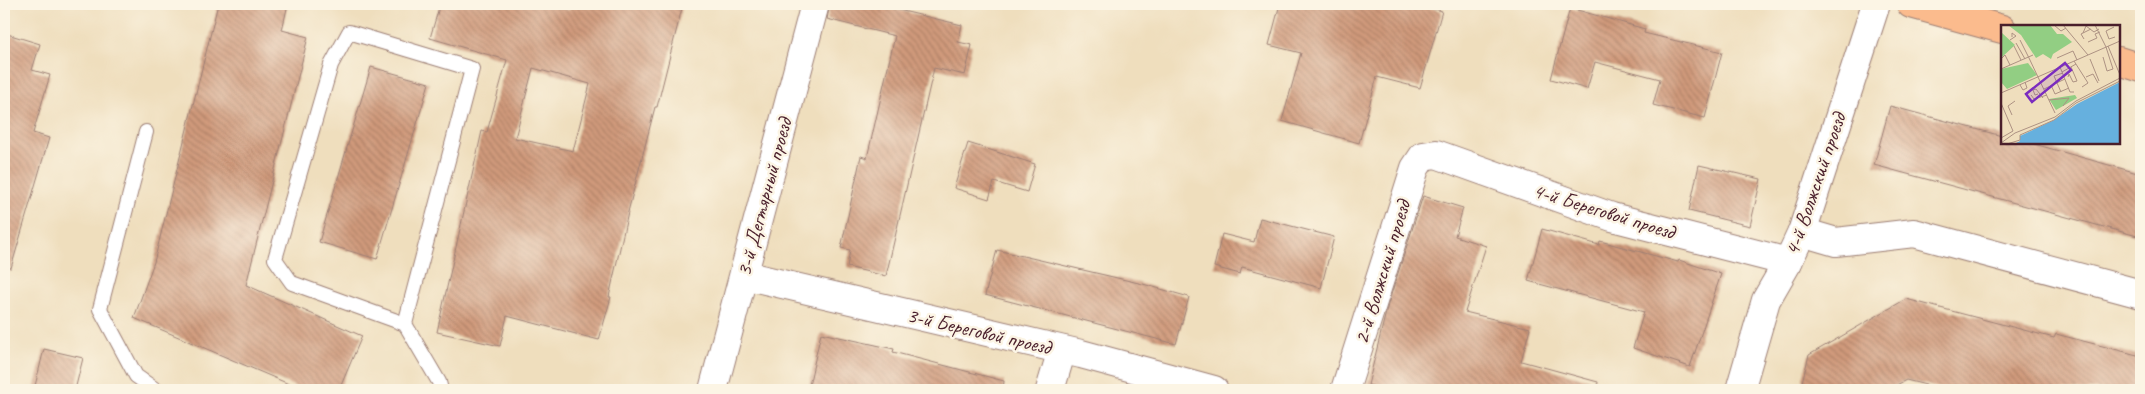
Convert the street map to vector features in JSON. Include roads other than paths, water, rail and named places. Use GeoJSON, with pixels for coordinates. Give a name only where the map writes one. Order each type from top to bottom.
{"type":"FeatureCollection","features":[{"type":"Feature","properties":{"kind":"main road"},"geometry":{"type":"LineString","coordinates":[[1911,4],[2001,29]]}},
{"type":"Feature","properties":{"kind":"main road"},"geometry":{"type":"LineString","coordinates":[[2120,61],[2141,68]]}},
{"type":"Feature","properties":{"kind":"street","name":"3-й Дегтярный проезд"},"geometry":{"type":"LineString","coordinates":[[713,390],[815,4]]}},
{"type":"Feature","properties":{"kind":"street","name":"4-й Волжский проезд"},"geometry":{"type":"LineString","coordinates":[[1740,390],[1766,300],[1788,262],[1802,232],[1876,4]]}},
{"type":"Feature","properties":{"kind":"street","name":"4-й Береговой проезд"},"geometry":{"type":"LineString","coordinates":[[1423,156],[1436,154],[1612,217],[1788,262]]}},
{"type":"Feature","properties":{"kind":"street","name":"2-й Волжский проезд"},"geometry":{"type":"LineString","coordinates":[[1345,390],[1415,168],[1423,156]]}},
{"type":"Feature","properties":{"kind":"street"},"geometry":{"type":"LineString","coordinates":[[1802,232],[1836,242],[1914,233],[2141,294]]}},
{"type":"Feature","properties":{"kind":"street","name":"3-й Береговой проезд"},"geometry":{"type":"LineString","coordinates":[[744,275],[1081,354],[1214,390]]}},
{"type":"Feature","properties":{"kind":"street"},"geometry":{"type":"LineString","coordinates":[[1050,390],[1062,350]]}},
{"type":"Feature","properties":{"kind":"lane"},"geometry":{"type":"LineString","coordinates":[[406,324],[472,69],[349,32],[331,65],[275,259],[292,283],[406,324],[439,382],[440,390]]}},
{"type":"Feature","properties":{"kind":"lane"},"geometry":{"type":"LineString","coordinates":[[146,132],[100,309],[136,376],[156,390]]}}]}
